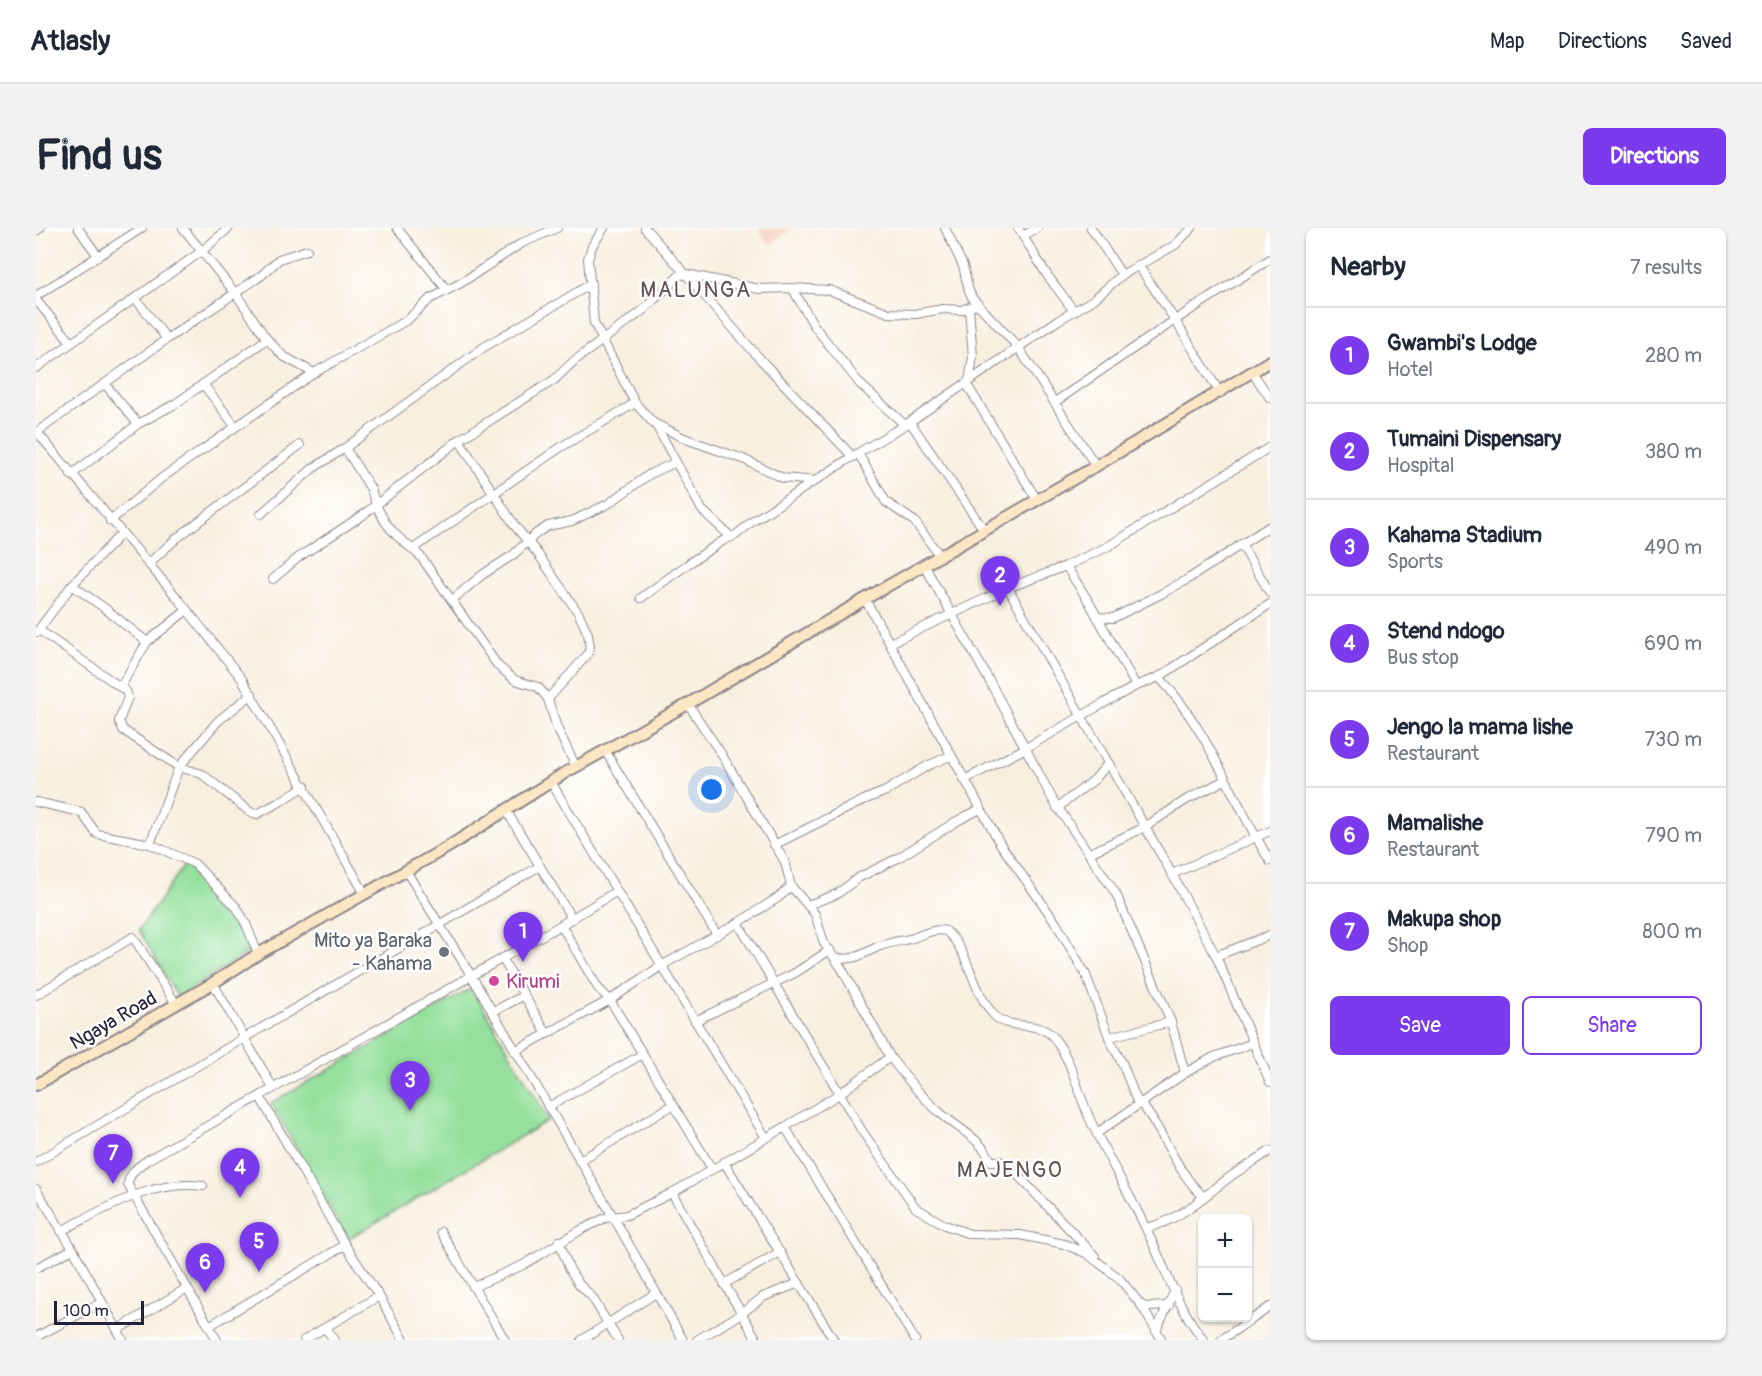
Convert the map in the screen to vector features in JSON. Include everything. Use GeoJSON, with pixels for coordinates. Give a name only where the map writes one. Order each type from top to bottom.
{"type":"FeatureCollection","features":[{"type":"Feature","properties":{"kind":"street"},"geometry":{"type":"LineString","coordinates":[[36,231],[40,228]]}},
{"type":"Feature","properties":{"kind":"street"},"geometry":{"type":"LineString","coordinates":[[78,228],[98,256]]}},
{"type":"Feature","properties":{"kind":"street"},"geometry":{"type":"LineString","coordinates":[[71,342],[36,298],[142,228]]}},
{"type":"Feature","properties":{"kind":"street"},"geometry":{"type":"LineString","coordinates":[[183,228],[236,294],[267,339],[283,356],[314,373]]}},
{"type":"Feature","properties":{"kind":"street"},"geometry":{"type":"LineString","coordinates":[[36,368],[202,251],[230,228]]}},
{"type":"Feature","properties":{"kind":"street"},"geometry":{"type":"LineString","coordinates":[[398,228],[447,291]]}},
{"type":"Feature","properties":{"kind":"street"},"geometry":{"type":"LineString","coordinates":[[110,521],[162,477],[201,453],[235,426],[314,373],[407,320],[430,299],[479,273],[522,243],[557,228]]}},
{"type":"Feature","properties":{"kind":"street"},"geometry":{"type":"LineString","coordinates":[[604,228],[589,253],[588,260],[592,316],[635,402],[654,423],[705,514],[730,537]]}},
{"type":"Feature","properties":{"kind":"street"},"geometry":{"type":"LineString","coordinates":[[645,228],[768,368],[856,455],[886,502],[914,521],[940,556]]}},
{"type":"Feature","properties":{"kind":"street"},"geometry":{"type":"LineString","coordinates":[[945,228],[963,267],[969,291],[1018,347],[1096,466]]}},
{"type":"Feature","properties":{"kind":"street"},"geometry":{"type":"LineString","coordinates":[[1018,228],[1047,275],[1074,311]]}},
{"type":"Feature","properties":{"kind":"street"},"geometry":{"type":"LineString","coordinates":[[1023,236],[1038,228]]}},
{"type":"Feature","properties":{"kind":"street"},"geometry":{"type":"LineString","coordinates":[[1091,228],[1122,275]]}},
{"type":"Feature","properties":{"kind":"street"},"geometry":{"type":"LineString","coordinates":[[1181,228],[1185,237]]}},
{"type":"Feature","properties":{"kind":"street"},"geometry":{"type":"LineString","coordinates":[[1185,237],[1192,228]]}},
{"type":"Feature","properties":{"kind":"street"},"geometry":{"type":"LineString","coordinates":[[640,598],[678,570],[736,535],[753,521],[908,424],[1018,347],[1100,295],[1122,275],[1200,228]]}},
{"type":"Feature","properties":{"kind":"street"},"geometry":{"type":"LineString","coordinates":[[307,250],[279,259],[236,294],[167,339],[37,432],[242,679],[365,894]]}},
{"type":"Feature","properties":{"kind":"street"},"geometry":{"type":"LineString","coordinates":[[1055,402],[1175,320],[1270,260]]}},
{"type":"Feature","properties":{"kind":"street"},"geometry":{"type":"LineString","coordinates":[[1138,265],[1220,393]]}},
{"type":"Feature","properties":{"kind":"street"},"geometry":{"type":"LineString","coordinates":[[273,579],[299,557],[376,505],[459,440],[554,380],[574,361],[641,312],[675,279],[686,274],[759,289],[829,290],[889,313],[915,314],[940,309],[961,310],[978,304]]}},
{"type":"Feature","properties":{"kind":"street"},"geometry":{"type":"LineString","coordinates":[[261,514],[312,469],[345,448],[484,347],[591,284]]}},
{"type":"Feature","properties":{"kind":"street"},"geometry":{"type":"LineString","coordinates":[[792,288],[815,327],[860,384],[908,424],[984,530]]}},
{"type":"Feature","properties":{"kind":"street"},"geometry":{"type":"LineString","coordinates":[[135,298],[167,339]]}},
{"type":"Feature","properties":{"kind":"street"},"geometry":{"type":"LineString","coordinates":[[969,308],[973,357],[968,382],[1037,500]]}},
{"type":"Feature","properties":{"kind":"street"},"geometry":{"type":"LineString","coordinates":[[71,475],[138,424],[175,404],[267,339]]}},
{"type":"Feature","properties":{"kind":"street","name":"Ngaya Road"},"geometry":{"type":"LineString","coordinates":[[36,1085],[213,983],[258,954],[406,871],[550,782],[606,752],[1270,362]]}},
{"type":"Feature","properties":{"kind":"street"},"geometry":{"type":"LineString","coordinates":[[1252,372],[1270,398]]}},
{"type":"Feature","properties":{"kind":"street"},"geometry":{"type":"LineString","coordinates":[[105,384],[138,424]]}},
{"type":"Feature","properties":{"kind":"street"},"geometry":{"type":"LineString","coordinates":[[203,384],[235,426]]}},
{"type":"Feature","properties":{"kind":"street"},"geometry":{"type":"LineString","coordinates":[[413,549],[561,447],[635,402]]}},
{"type":"Feature","properties":{"kind":"street"},"geometry":{"type":"LineString","coordinates":[[654,423],[686,439],[743,459],[783,478],[816,481]]}},
{"type":"Feature","properties":{"kind":"street"},"geometry":{"type":"LineString","coordinates":[[459,440],[518,531],[528,540],[568,596],[586,628],[590,640],[589,651],[548,699]]}},
{"type":"Feature","properties":{"kind":"street"},"geometry":{"type":"LineString","coordinates":[[36,446],[43,441]]}},
{"type":"Feature","properties":{"kind":"street"},"geometry":{"type":"LineString","coordinates":[[147,564],[186,531],[300,445]]}},
{"type":"Feature","properties":{"kind":"street"},"geometry":{"type":"LineString","coordinates":[[890,643],[1008,588],[1066,567],[1116,542],[1270,447]]}},
{"type":"Feature","properties":{"kind":"street"},"geometry":{"type":"LineString","coordinates":[[345,448],[371,489],[376,505],[390,529],[413,549],[498,666],[515,680],[538,687],[548,699],[557,728],[576,767]]}},
{"type":"Feature","properties":{"kind":"street"},"geometry":{"type":"LineString","coordinates":[[452,600],[548,526],[572,522],[608,504],[650,474],[676,462]]}},
{"type":"Feature","properties":{"kind":"street"},"geometry":{"type":"LineString","coordinates":[[1097,617],[1113,618],[1153,598],[1188,579],[1270,526]]}},
{"type":"Feature","properties":{"kind":"street"},"geometry":{"type":"LineString","coordinates":[[121,534],[72,585],[38,631],[126,691],[129,697],[119,721],[123,730],[179,767],[202,774],[250,812],[257,814],[305,786]]}},
{"type":"Feature","properties":{"kind":"street"},"geometry":{"type":"LineString","coordinates":[[1241,544],[1270,593]]}},
{"type":"Feature","properties":{"kind":"street"},"geometry":{"type":"LineString","coordinates":[[924,565],[954,615],[1057,808],[1116,894],[1171,1022],[1185,1072]]}},
{"type":"Feature","properties":{"kind":"street"},"geometry":{"type":"LineString","coordinates":[[1066,567],[1136,686]]}},
{"type":"Feature","properties":{"kind":"street"},"geometry":{"type":"LineString","coordinates":[[72,585],[147,642]]}},
{"type":"Feature","properties":{"kind":"street"},"geometry":{"type":"LineString","coordinates":[[1008,588],[1172,874],[1216,956],[1270,1082]]}},
{"type":"Feature","properties":{"kind":"street"},"geometry":{"type":"LineString","coordinates":[[865,599],[1000,845],[1056,923],[1086,975],[1109,1037],[1139,1103],[1191,1183],[1204,1197]]}},
{"type":"Feature","properties":{"kind":"street"},"geometry":{"type":"LineString","coordinates":[[964,780],[1136,686],[1160,677],[1270,604]]}},
{"type":"Feature","properties":{"kind":"street"},"geometry":{"type":"LineString","coordinates":[[121,686],[147,642],[187,610]]}},
{"type":"Feature","properties":{"kind":"street"},"geometry":{"type":"LineString","coordinates":[[1160,677],[1184,706],[1210,749],[1255,837],[1270,861]]}},
{"type":"Feature","properties":{"kind":"street"},"geometry":{"type":"LineString","coordinates":[[150,844],[179,767],[218,721],[252,694]]}},
{"type":"Feature","properties":{"kind":"street"},"geometry":{"type":"LineString","coordinates":[[688,704],[722,755],[784,862],[791,886],[815,914],[822,938],[890,1057],[930,1104],[978,1141],[991,1161],[1000,1161],[1008,1165],[1113,1273],[1141,1305],[1162,1340]]}},
{"type":"Feature","properties":{"kind":"street"},"geometry":{"type":"LineString","coordinates":[[606,752],[717,935]]}},
{"type":"Feature","properties":{"kind":"street"},"geometry":{"type":"LineString","coordinates":[[774,845],[891,789],[927,766],[950,756]]}},
{"type":"Feature","properties":{"kind":"street"},"geometry":{"type":"LineString","coordinates":[[1057,808],[1110,765]]}},
{"type":"Feature","properties":{"kind":"street"},"geometry":{"type":"LineString","coordinates":[[1090,854],[1145,827],[1186,800],[1225,780]]}},
{"type":"Feature","properties":{"kind":"street"},"geometry":{"type":"LineString","coordinates":[[550,782],[766,1138]]}},
{"type":"Feature","properties":{"kind":"street"},"geometry":{"type":"LineString","coordinates":[[36,802],[81,812],[100,835],[150,844],[195,864],[237,908],[258,954]]}},
{"type":"Feature","properties":{"kind":"street"},"geometry":{"type":"LineString","coordinates":[[808,905],[837,894],[858,878],[898,858],[980,809]]}},
{"type":"Feature","properties":{"kind":"street"},"geometry":{"type":"LineString","coordinates":[[506,810],[572,919]]}},
{"type":"Feature","properties":{"kind":"street"},"geometry":{"type":"LineString","coordinates":[[1172,874],[1270,831]]}},
{"type":"Feature","properties":{"kind":"street"},"geometry":{"type":"LineString","coordinates":[[36,1162],[540,866]]}},
{"type":"Feature","properties":{"kind":"street"},"geometry":{"type":"LineString","coordinates":[[406,871],[471,975],[683,1340]]}},
{"type":"Feature","properties":{"kind":"street"},"geometry":{"type":"LineString","coordinates":[[515,1051],[610,1000],[661,966],[738,923],[779,897],[791,886]]}},
{"type":"Feature","properties":{"kind":"street"},"geometry":{"type":"LineString","coordinates":[[217,1340],[128,1181],[132,1173],[141,1165],[273,1088],[572,919],[617,891]]}},
{"type":"Feature","properties":{"kind":"street"},"geometry":{"type":"LineString","coordinates":[[738,923],[878,1157],[919,1211],[945,1225],[970,1234],[1020,1235],[1064,1244],[1086,1253],[1113,1273]]}},
{"type":"Feature","properties":{"kind":"street"},"geometry":{"type":"LineString","coordinates":[[561,925],[598,988],[610,1000],[712,1169]]}},
{"type":"Feature","properties":{"kind":"street"},"geometry":{"type":"LineString","coordinates":[[832,953],[842,959],[851,959],[880,946],[935,930],[946,931],[955,942],[992,1013],[1007,1023],[1042,1028],[1050,1033],[1068,1060],[1083,1103],[1097,1133],[1146,1228],[1188,1317],[1204,1340]]}},
{"type":"Feature","properties":{"kind":"street"},"geometry":{"type":"LineString","coordinates":[[1216,956],[1270,935]]}},
{"type":"Feature","properties":{"kind":"street"},"geometry":{"type":"LineString","coordinates":[[36,995],[132,937],[176,1004]]}},
{"type":"Feature","properties":{"kind":"street"},"geometry":{"type":"LineString","coordinates":[[694,1020],[795,973],[832,953]]}},
{"type":"Feature","properties":{"kind":"street"},"geometry":{"type":"LineString","coordinates":[[502,958],[547,1034]]}},
{"type":"Feature","properties":{"kind":"street"},"geometry":{"type":"LineString","coordinates":[[213,983],[273,1088]]}},
{"type":"Feature","properties":{"kind":"street"},"geometry":{"type":"LineString","coordinates":[[492,1012],[523,996]]}},
{"type":"Feature","properties":{"kind":"street"},"geometry":{"type":"LineString","coordinates":[[1109,1037],[1171,1022]]}},
{"type":"Feature","properties":{"kind":"street"},"geometry":{"type":"LineString","coordinates":[[1097,1133],[1185,1072],[1253,1043]]}},
{"type":"Feature","properties":{"kind":"street"},"geometry":{"type":"LineString","coordinates":[[548,1107],[643,1054]]}},
{"type":"Feature","properties":{"kind":"street"},"geometry":{"type":"LineString","coordinates":[[473,1287],[523,1265],[559,1241],[605,1218],[627,1215],[672,1193],[839,1094],[890,1057]]}},
{"type":"Feature","properties":{"kind":"street"},"geometry":{"type":"LineString","coordinates":[[260,1097],[345,1245],[379,1296],[404,1340]]}},
{"type":"Feature","properties":{"kind":"street"},"geometry":{"type":"LineString","coordinates":[[579,1161],[672,1105]]}},
{"type":"Feature","properties":{"kind":"street"},"geometry":{"type":"LineString","coordinates":[[785,1127],[915,1340]]}},
{"type":"Feature","properties":{"kind":"street"},"geometry":{"type":"LineString","coordinates":[[1146,1228],[1161,1225],[1192,1207],[1234,1174],[1270,1151]]}},
{"type":"Feature","properties":{"kind":"street"},"geometry":{"type":"LineString","coordinates":[[724,1162],[834,1340]]}},
{"type":"Feature","properties":{"kind":"street"},"geometry":{"type":"LineString","coordinates":[[61,1231],[135,1194],[190,1184],[203,1186]]}},
{"type":"Feature","properties":{"kind":"street"},"geometry":{"type":"LineString","coordinates":[[36,1189],[73,1249],[123,1340]]}},
{"type":"Feature","properties":{"kind":"street"},"geometry":{"type":"LineString","coordinates":[[672,1193],[758,1340]]}},
{"type":"Feature","properties":{"kind":"street"},"geometry":{"type":"LineString","coordinates":[[441,1232],[505,1340]]}},
{"type":"Feature","properties":{"kind":"street"},"geometry":{"type":"LineString","coordinates":[[559,1241],[569,1268],[592,1297],[618,1340]]}},
{"type":"Feature","properties":{"kind":"street"},"geometry":{"type":"LineString","coordinates":[[209,1326],[345,1245]]}},
{"type":"Feature","properties":{"kind":"street"},"geometry":{"type":"LineString","coordinates":[[36,1268],[73,1249]]}},
{"type":"Feature","properties":{"kind":"street"},"geometry":{"type":"LineString","coordinates":[[724,1284],[780,1252]]}},
{"type":"Feature","properties":{"kind":"street"},"geometry":{"type":"LineString","coordinates":[[698,1340],[741,1314],[763,1297],[799,1283]]}},
{"type":"Feature","properties":{"kind":"street"},"geometry":{"type":"LineString","coordinates":[[117,1330],[187,1288]]}},
{"type":"Feature","properties":{"kind":"street"},"geometry":{"type":"LineString","coordinates":[[1156,1331],[1175,1290]]}},
{"type":"Feature","properties":{"kind":"street"},"geometry":{"type":"LineString","coordinates":[[582,1340],[656,1293]]}},
{"type":"Feature","properties":{"kind":"street"},"geometry":{"type":"LineString","coordinates":[[304,1340],[379,1296]]}},
{"type":"Feature","properties":{"kind":"street"},"geometry":{"type":"LineString","coordinates":[[36,1336],[102,1302]]}},
{"type":"Feature","properties":{"kind":"street"},"geometry":{"type":"LineString","coordinates":[[1141,1305],[1169,1306]]}},
{"type":"Feature","properties":{"kind":"street"},"geometry":{"type":"LineString","coordinates":[[1221,1340],[1270,1307]]}},
{"type":"Feature","properties":{"kind":"street"},"geometry":{"type":"LineString","coordinates":[[325,1328],[334,1340]]}},
{"type":"Feature","properties":{"kind":"shaded area"},"geometry":{"type":"Polygon","coordinates":[[[758,228],[793,228],[770,245],[758,228]]]}},
{"type":"Feature","properties":{"kind":"green space"},"geometry":{"type":"Polygon","coordinates":[[[185,864],[249,943],[248,952],[178,998],[139,930],[185,864]]]}},
{"type":"Feature","properties":{"kind":"green space"},"geometry":{"type":"Polygon","coordinates":[[[472,988],[549,1120],[348,1239],[271,1103],[472,988]]]}},
{"type":"Feature","properties":{"kind":"place","name":"Tumaini Dispensary"},"geometry":{"type":"Point","coordinates":[1000,606]}},
{"type":"Feature","properties":{"kind":"place","name":"Mito ya Baraka - Kahama"},"geometry":{"type":"Point","coordinates":[444,952]}},
{"type":"Feature","properties":{"kind":"place","name":"Gwambi's Lodge"},"geometry":{"type":"Point","coordinates":[523,962]}},
{"type":"Feature","properties":{"kind":"place","name":"Kirumi"},"geometry":{"type":"Point","coordinates":[494,981]}},
{"type":"Feature","properties":{"kind":"place","name":"Kahama Stadium"},"geometry":{"type":"Point","coordinates":[410,1111]}},
{"type":"Feature","properties":{"kind":"place","name":"Makupa shop"},"geometry":{"type":"Point","coordinates":[113,1184]}},
{"type":"Feature","properties":{"kind":"place","name":"Stend ndogo"},"geometry":{"type":"Point","coordinates":[240,1198]}},
{"type":"Feature","properties":{"kind":"place","name":"Jengo la mama lishe"},"geometry":{"type":"Point","coordinates":[259,1272]}},
{"type":"Feature","properties":{"kind":"place","name":"Mamalishe"},"geometry":{"type":"Point","coordinates":[205,1293]}},
{"type":"Feature","properties":{"kind":"district","name":"MALUNGA"},"geometry":{"type":"Point","coordinates":[696,289]}},
{"type":"Feature","properties":{"kind":"district","name":"MAJENGO"},"geometry":{"type":"Point","coordinates":[1010,1169]}}]}
